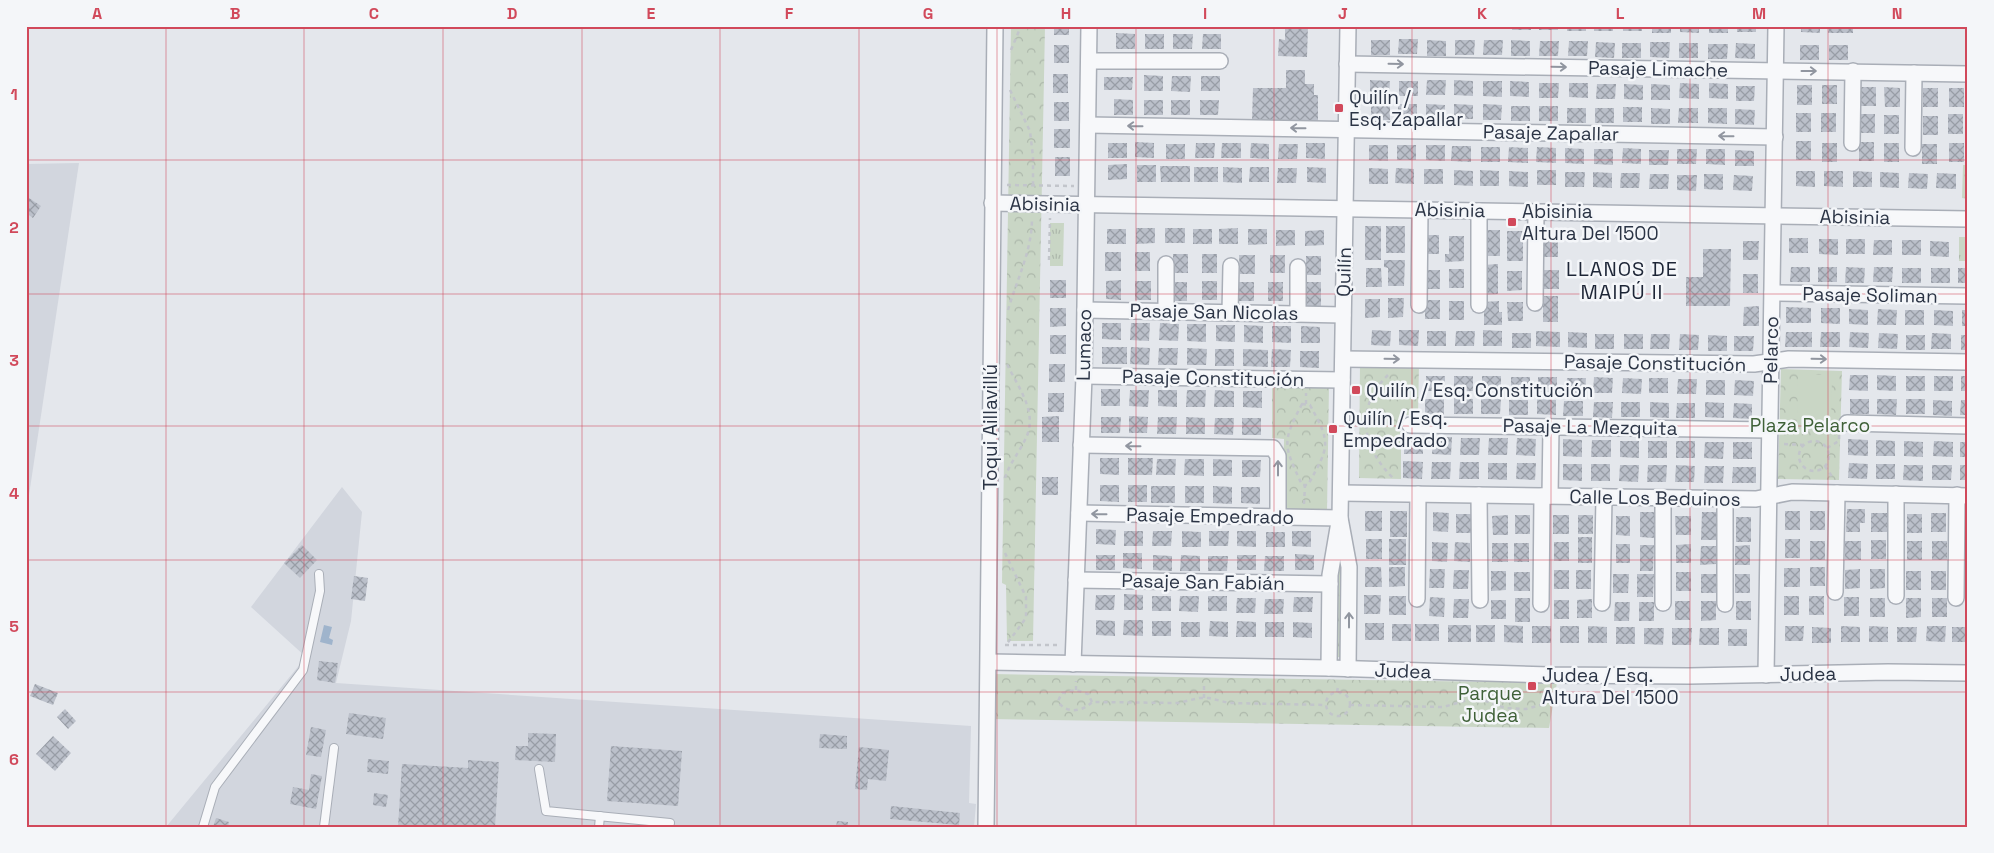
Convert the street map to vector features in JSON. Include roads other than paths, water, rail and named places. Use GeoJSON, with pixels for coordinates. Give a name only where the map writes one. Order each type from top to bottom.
{"type":"FeatureCollection","features":[{"type":"Feature","properties":{"kind":"street","name":"Toqui Aillavillú"},"geometry":{"type":"LineString","coordinates":[[986,827],[995,26]]}},
{"type":"Feature","properties":{"kind":"street","name":"Lumaco"},"geometry":{"type":"LineString","coordinates":[[1073,664],[1084,376],[1089,26]]}},
{"type":"Feature","properties":{"kind":"street","name":"Quilín"},"geometry":{"type":"LineString","coordinates":[[1329,668],[1330,584],[1334,544],[1340,518],[1341,493],[1348,26]]}},
{"type":"Feature","properties":{"kind":"street","name":"Pelarco"},"geometry":{"type":"LineString","coordinates":[[1766,675],[1776,26]]}},
{"type":"Feature","properties":{"kind":"street"},"geometry":{"type":"LineString","coordinates":[[1089,60],[1220,61]]}},
{"type":"Feature","properties":{"kind":"street","name":"Pasaje Limache"},"geometry":{"type":"LineString","coordinates":[[1348,64],[1968,74]]}},
{"type":"Feature","properties":{"kind":"street"},"geometry":{"type":"LineString","coordinates":[[1852,143],[1854,71]]}},
{"type":"Feature","properties":{"kind":"street"},"geometry":{"type":"LineString","coordinates":[[1913,148],[1914,73]]}},
{"type":"Feature","properties":{"kind":"street","name":"Pasaje Zapallar"},"geometry":{"type":"LineString","coordinates":[[1088,126],[1774,137]]}},
{"type":"Feature","properties":{"kind":"street","name":"Abisinia"},"geometry":{"type":"LineString","coordinates":[[992,203],[1968,220]]}},
{"type":"Feature","properties":{"kind":"street"},"geometry":{"type":"LineString","coordinates":[[1419,305],[1420,210]]}},
{"type":"Feature","properties":{"kind":"street"},"geometry":{"type":"LineString","coordinates":[[1479,211],[1479,304]]}},
{"type":"Feature","properties":{"kind":"street"},"geometry":{"type":"LineString","coordinates":[[1534,303],[1536,212]]}},
{"type":"Feature","properties":{"kind":"street"},"geometry":{"type":"LineString","coordinates":[[1166,264],[1166,312]]}},
{"type":"Feature","properties":{"kind":"street"},"geometry":{"type":"LineString","coordinates":[[1230,313],[1231,266]]}},
{"type":"Feature","properties":{"kind":"street"},"geometry":{"type":"LineString","coordinates":[[1298,268],[1298,314]]}},
{"type":"Feature","properties":{"kind":"street","name":"Pasaje Soliman"},"geometry":{"type":"LineString","coordinates":[[1772,294],[1968,296]]}},
{"type":"Feature","properties":{"kind":"street","name":"Pasaje San Nicolas"},"geometry":{"type":"LineString","coordinates":[[1085,310],[1344,315]]}},
{"type":"Feature","properties":{"kind":"street","name":"Pasaje Constitución"},"geometry":{"type":"LineString","coordinates":[[1343,358],[1754,364],[1789,359],[1968,362]]}},
{"type":"Feature","properties":{"kind":"street","name":"Pasaje Constitución"},"geometry":{"type":"LineString","coordinates":[[1084,376],[1342,380]]}},
{"type":"Feature","properties":{"kind":"street"},"geometry":{"type":"LineString","coordinates":[[1846,423],[1968,426]]}},
{"type":"Feature","properties":{"kind":"street","name":"Pasaje La Mezquita"},"geometry":{"type":"LineString","coordinates":[[1410,425],[1551,427],[1770,437]]}},
{"type":"Feature","properties":{"kind":"street"},"geometry":{"type":"LineString","coordinates":[[1540,604],[1551,427]]}},
{"type":"Feature","properties":{"kind":"street"},"geometry":{"type":"LineString","coordinates":[[1081,445],[1273,448],[1278,456],[1278,517]]}},
{"type":"Feature","properties":{"kind":"street","name":"Calle Los Beduinos"},"geometry":{"type":"LineString","coordinates":[[1341,493],[1725,499],[1756,499],[1792,492],[1963,496]]}},
{"type":"Feature","properties":{"kind":"street"},"geometry":{"type":"LineString","coordinates":[[1834,592],[1837,493]]}},
{"type":"Feature","properties":{"kind":"street"},"geometry":{"type":"LineString","coordinates":[[1414,494],[1417,599]]}},
{"type":"Feature","properties":{"kind":"street"},"geometry":{"type":"LineString","coordinates":[[1896,494],[1896,596]]}},
{"type":"Feature","properties":{"kind":"street"},"geometry":{"type":"LineString","coordinates":[[1479,495],[1480,600]]}},
{"type":"Feature","properties":{"kind":"street"},"geometry":{"type":"LineString","coordinates":[[1956,598],[1963,496]]}},
{"type":"Feature","properties":{"kind":"street"},"geometry":{"type":"LineString","coordinates":[[1602,603],[1604,497]]}},
{"type":"Feature","properties":{"kind":"street"},"geometry":{"type":"LineString","coordinates":[[1663,498],[1663,603]]}},
{"type":"Feature","properties":{"kind":"street"},"geometry":{"type":"LineString","coordinates":[[1725,499],[1725,604]]}},
{"type":"Feature","properties":{"kind":"street","name":"Pasaje Empedrado"},"geometry":{"type":"LineString","coordinates":[[1079,513],[1340,518]]}},
{"type":"Feature","properties":{"kind":"street","name":"Quilín"},"geometry":{"type":"LineString","coordinates":[[1340,518],[1349,567],[1348,669]]}},
{"type":"Feature","properties":{"kind":"street","name":"Pasaje San Fabián"},"geometry":{"type":"LineString","coordinates":[[1076,580],[1330,584]]}},
{"type":"Feature","properties":{"kind":"street","name":"Judea"},"geometry":{"type":"LineString","coordinates":[[988,662],[1329,668],[1549,675],[1968,673]]}},
{"type":"Feature","properties":{"kind":"lane"},"geometry":{"type":"LineString","coordinates":[[204,827],[215,787],[303,670],[320,592],[318,574]]}},
{"type":"Feature","properties":{"kind":"lane"},"geometry":{"type":"LineString","coordinates":[[324,827],[334,748]]}},
{"type":"Feature","properties":{"kind":"lane"},"geometry":{"type":"LineString","coordinates":[[539,769],[546,811],[670,823]]}},
{"type":"Feature","properties":{"kind":"lane"},"geometry":{"type":"LineString","coordinates":[[599,827],[600,816]]}},
{"type":"Feature","properties":{"kind":"water"},"geometry":{"type":"Polygon","coordinates":[[[324,625],[332,627],[329,638],[333,640],[332,645],[320,642],[324,625]]]}},
{"type":"Feature","properties":{"kind":"place","name":"Quilín / Esq. Zapallar"},"geometry":{"type":"Point","coordinates":[1339,108]}},
{"type":"Feature","properties":{"kind":"place","name":"Abisinia Altura Del 1500"},"geometry":{"type":"Point","coordinates":[1512,222]}},
{"type":"Feature","properties":{"kind":"place","name":"Quilín / Esq. Constitución"},"geometry":{"type":"Point","coordinates":[1356,390]}},
{"type":"Feature","properties":{"kind":"place","name":"Quilín / Esq. Empedrado"},"geometry":{"type":"Point","coordinates":[1333,429]}},
{"type":"Feature","properties":{"kind":"place","name":"Judea / Esq. Altura Del 1500"},"geometry":{"type":"Point","coordinates":[1532,686]}},
{"type":"Feature","properties":{"kind":"district","name":"LLANOS DE MAIPÚ II"},"geometry":{"type":"Point","coordinates":[1622,280]}},
{"type":"Feature","properties":{"kind":"park label","name":"Plaza Pelarco"},"geometry":{"type":"Point","coordinates":[1810,425]}},
{"type":"Feature","properties":{"kind":"park label","name":"Parque Judea"},"geometry":{"type":"Point","coordinates":[1490,704]}}]}
